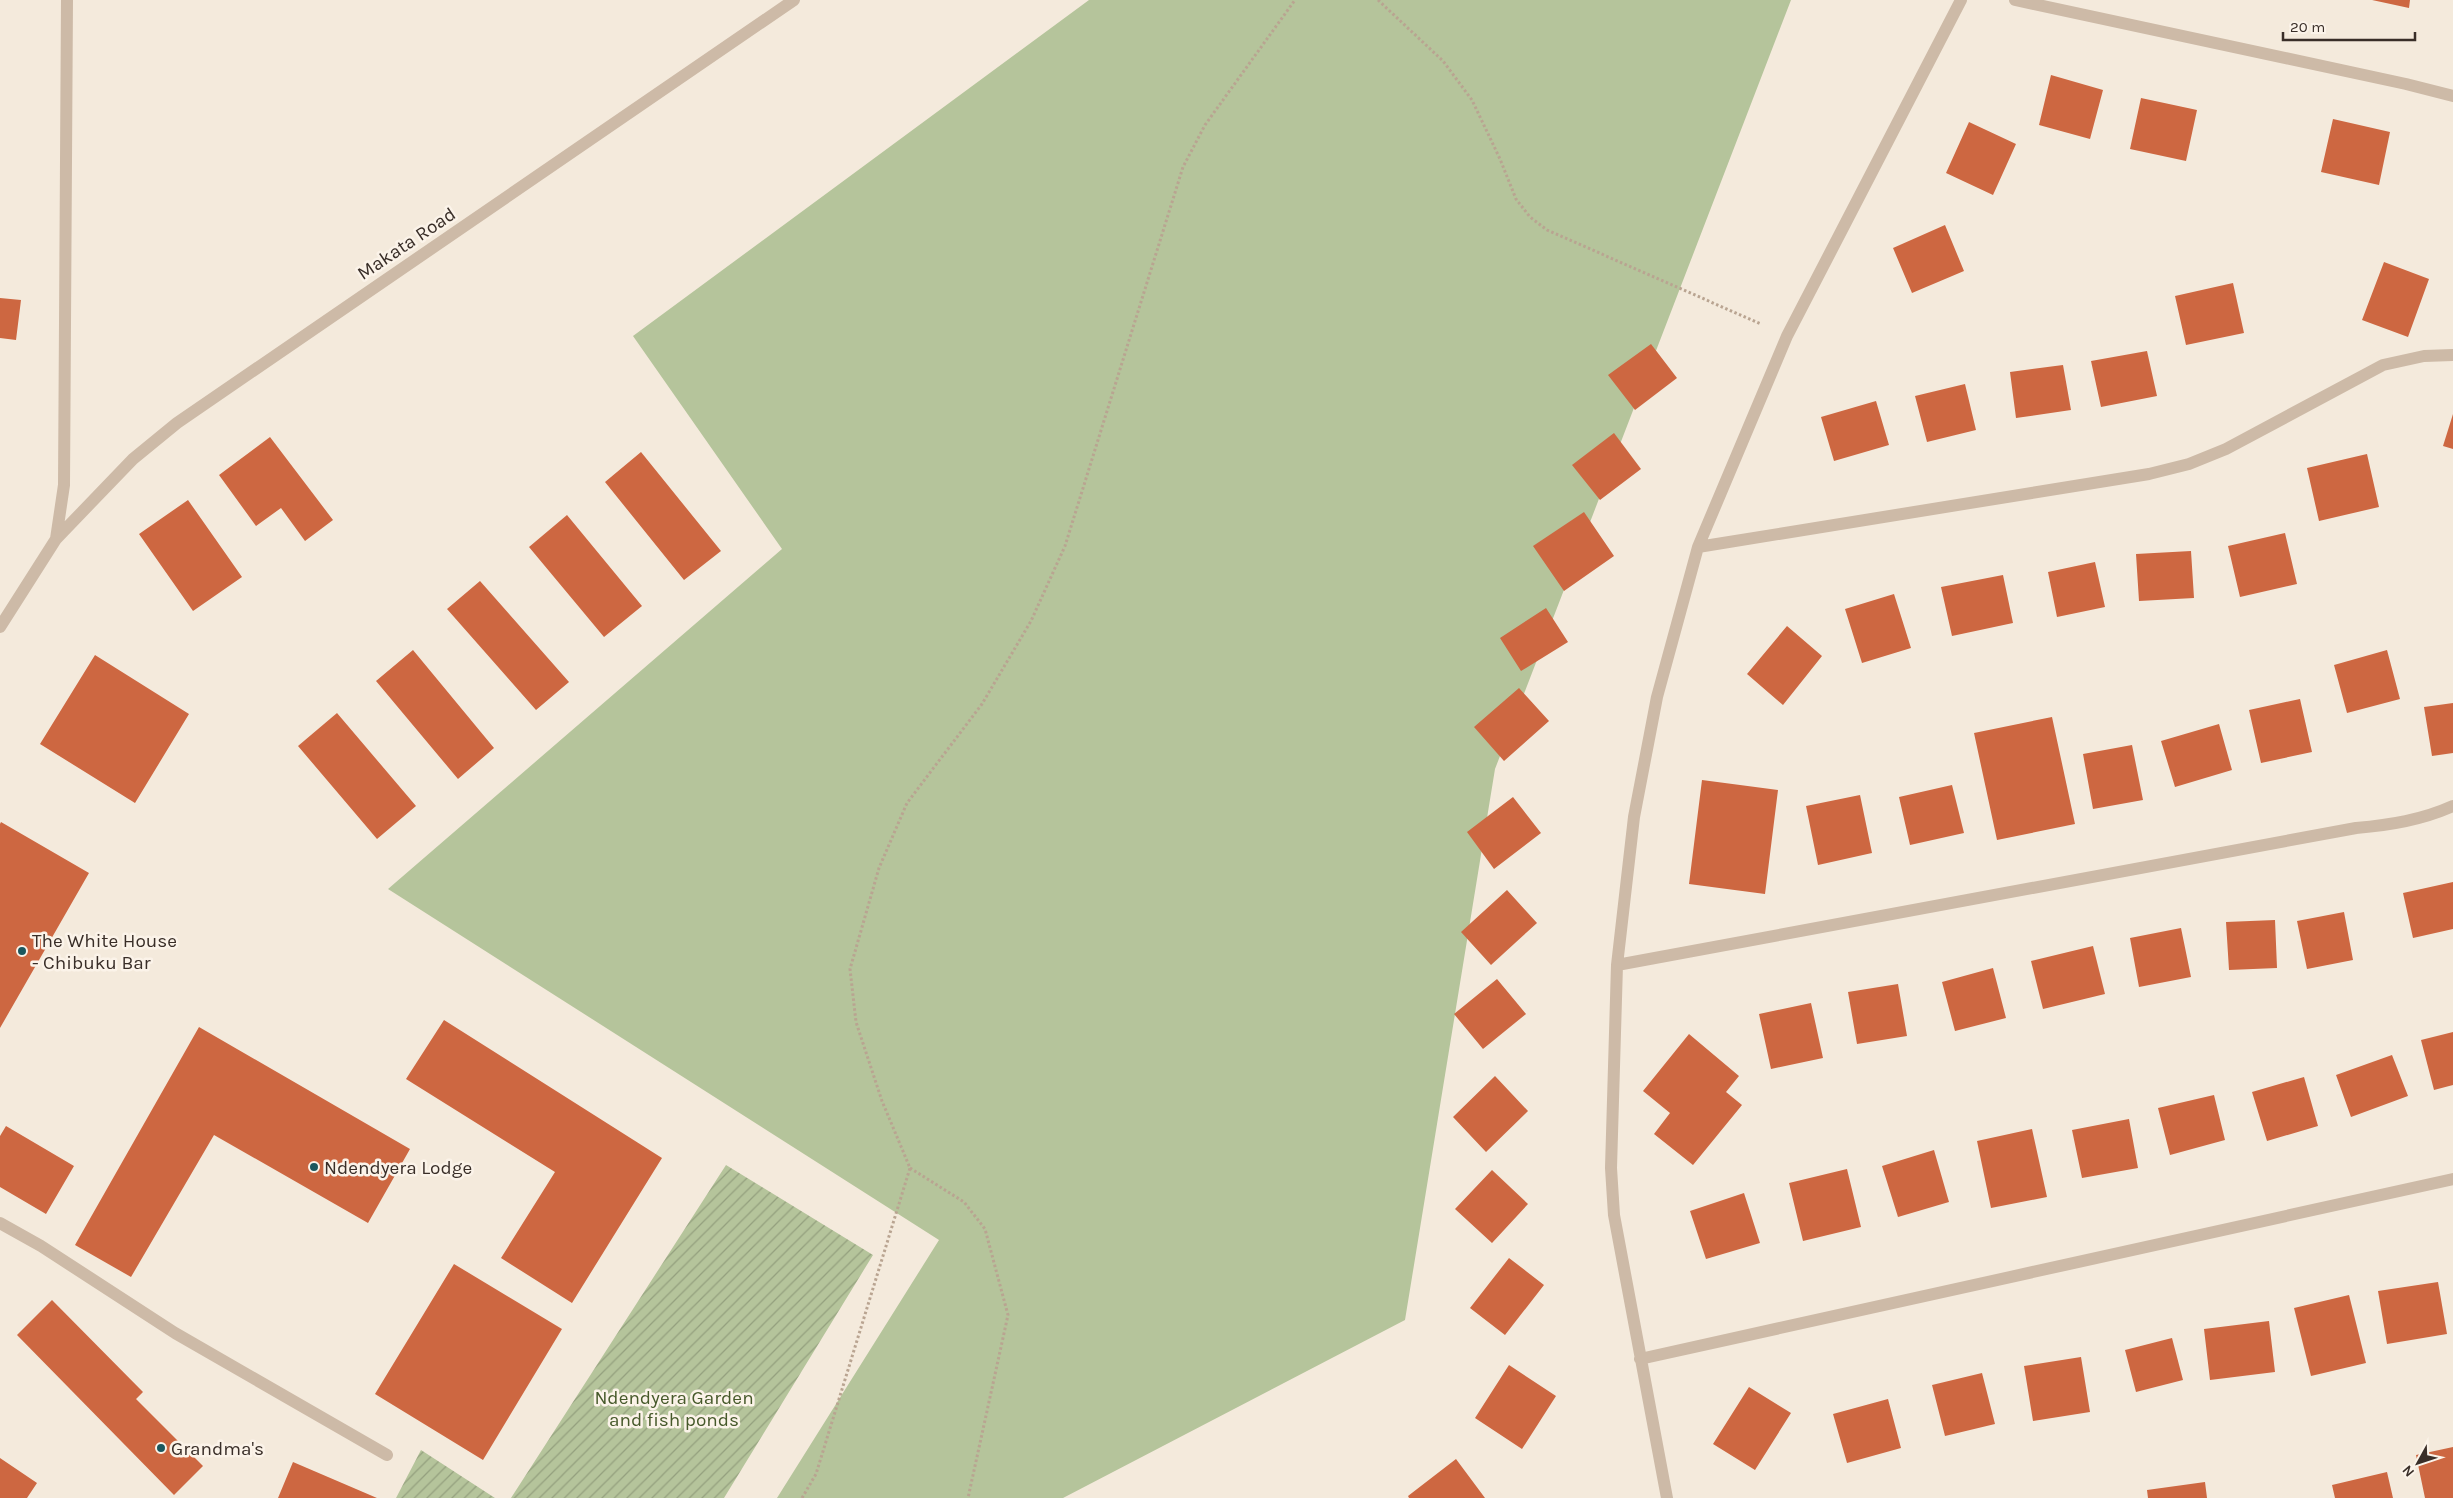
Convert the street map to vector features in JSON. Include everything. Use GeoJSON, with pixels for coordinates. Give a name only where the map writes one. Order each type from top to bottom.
{"type":"FeatureCollection","features":[{"type":"Feature","properties":{"kind":"street"},"geometry":{"type":"LineString","coordinates":[[0,626],[56,539],[64,484],[66,429],[68,0]]}},
{"type":"Feature","properties":{"kind":"street","name":"Makata Road"},"geometry":{"type":"LineString","coordinates":[[56,539],[133,459],[177,423],[794,0]]}},
{"type":"Feature","properties":{"kind":"street"},"geometry":{"type":"LineString","coordinates":[[1664,1496],[1614,1215],[1611,1168],[1617,965],[1634,817],[1644,757],[1657,697],[1698,547],[1787,336],[1961,0]]}},
{"type":"Feature","properties":{"kind":"street"},"geometry":{"type":"LineString","coordinates":[[2015,0],[2406,84],[2453,96]]}},
{"type":"Feature","properties":{"kind":"street"},"geometry":{"type":"LineString","coordinates":[[1698,547],[2149,474],[2189,464],[2226,449],[2383,365],[2424,356],[2453,355]]}},
{"type":"Feature","properties":{"kind":"street"},"geometry":{"type":"LineString","coordinates":[[1617,965],[2346,830],[2398,824],[2436,814],[2453,806]]}},
{"type":"Feature","properties":{"kind":"street"},"geometry":{"type":"LineString","coordinates":[[1640,1360],[2453,1179]]}},
{"type":"Feature","properties":{"kind":"street"},"geometry":{"type":"LineString","coordinates":[[0,1224],[41,1246],[175,1333],[387,1455]]}},
{"type":"Feature","properties":{"kind":"path"},"geometry":{"type":"LineString","coordinates":[[968,1498],[1008,1315],[985,1229],[964,1202],[910,1168],[882,1101],[856,1022],[850,970],[879,868],[907,803],[982,704],[1031,621],[1065,546],[1183,167],[1204,124],[1295,0]]}},
{"type":"Feature","properties":{"kind":"path"},"geometry":{"type":"LineString","coordinates":[[1378,0],[1443,61],[1472,100],[1500,159],[1516,199],[1530,217],[1547,230],[1787,336]]}},
{"type":"Feature","properties":{"kind":"path"},"geometry":{"type":"LineString","coordinates":[[802,1498],[816,1474],[910,1168]]}},
{"type":"Feature","properties":{"kind":"green space"},"geometry":{"type":"Polygon","coordinates":[[[1089,0],[1791,0],[1495,769],[1405,1320],[1063,1498],[777,1498],[939,1240],[388,889],[782,549],[633,336],[1089,0]]]}},
{"type":"Feature","properties":{"kind":"green space","name":"Ndendyera Garden and fish ponds"},"geometry":{"type":"Polygon","coordinates":[[[726,1165],[873,1255],[724,1498],[511,1498],[726,1165]]]}},
{"type":"Feature","properties":{"kind":"green space"},"geometry":{"type":"Polygon","coordinates":[[[421,1450],[495,1498],[396,1498],[421,1450]]]}},
{"type":"Feature","properties":{"kind":"building"},"geometry":{"type":"Polygon","coordinates":[[[2372,0],[2410,0],[2409,8],[2372,0]]]}},
{"type":"Feature","properties":{"kind":"building"},"geometry":{"type":"Polygon","coordinates":[[[2051,75],[2103,90],[2090,139],[2039,125],[2051,75]]]}},
{"type":"Feature","properties":{"kind":"building"},"geometry":{"type":"Polygon","coordinates":[[[2141,98],[2197,110],[2186,161],[2130,149],[2141,98]]]}},
{"type":"Feature","properties":{"kind":"building"},"geometry":{"type":"Polygon","coordinates":[[[2333,119],[2390,132],[2379,185],[2321,172],[2333,119]]]}},
{"type":"Feature","properties":{"kind":"building"},"geometry":{"type":"Polygon","coordinates":[[[1969,122],[2016,144],[1993,195],[1946,173],[1969,122]]]}},
{"type":"Feature","properties":{"kind":"building"},"geometry":{"type":"Polygon","coordinates":[[[1945,225],[1964,271],[1912,293],[1893,248],[1945,225]]]}},
{"type":"Feature","properties":{"kind":"building"},"geometry":{"type":"Polygon","coordinates":[[[2384,262],[2429,279],[2408,337],[2362,320],[2384,262]]]}},
{"type":"Feature","properties":{"kind":"building"},"geometry":{"type":"Polygon","coordinates":[[[2233,283],[2244,333],[2186,345],[2175,296],[2233,283]]]}},
{"type":"Feature","properties":{"kind":"building"},"geometry":{"type":"Polygon","coordinates":[[[0,298],[21,300],[16,340],[0,338],[0,298]]]}},
{"type":"Feature","properties":{"kind":"building"},"geometry":{"type":"Polygon","coordinates":[[[1651,344],[1677,378],[1635,410],[1608,375],[1651,344]]]}},
{"type":"Feature","properties":{"kind":"building"},"geometry":{"type":"Polygon","coordinates":[[[2147,351],[2157,396],[2101,407],[2091,361],[2147,351]]]}},
{"type":"Feature","properties":{"kind":"building"},"geometry":{"type":"Polygon","coordinates":[[[2063,365],[2071,410],[2016,418],[2010,372],[2063,365]]]}},
{"type":"Feature","properties":{"kind":"building"},"geometry":{"type":"Polygon","coordinates":[[[1965,384],[1976,430],[1927,442],[1915,396],[1965,384]]]}},
{"type":"Feature","properties":{"kind":"building"},"geometry":{"type":"Polygon","coordinates":[[[1876,401],[1889,445],[1834,461],[1821,417],[1876,401]]]}},
{"type":"Feature","properties":{"kind":"building"},"geometry":{"type":"Polygon","coordinates":[[[2453,414],[2453,449],[2443,446],[2453,414]]]}},
{"type":"Feature","properties":{"kind":"building"},"geometry":{"type":"Polygon","coordinates":[[[1614,433],[1641,469],[1600,500],[1572,465],[1614,433]]]}},
{"type":"Feature","properties":{"kind":"building"},"geometry":{"type":"Polygon","coordinates":[[[270,437],[333,520],[305,541],[281,508],[256,526],[219,475],[270,437]]]}},
{"type":"Feature","properties":{"kind":"building"},"geometry":{"type":"Polygon","coordinates":[[[641,452],[721,551],[684,580],[605,482],[641,452]]]}},
{"type":"Feature","properties":{"kind":"building"},"geometry":{"type":"Polygon","coordinates":[[[2367,454],[2379,507],[2319,521],[2307,468],[2367,454]]]}},
{"type":"Feature","properties":{"kind":"building"},"geometry":{"type":"Polygon","coordinates":[[[188,500],[242,577],[193,611],[139,534],[188,500]]]}},
{"type":"Feature","properties":{"kind":"building"},"geometry":{"type":"Polygon","coordinates":[[[1584,512],[1614,556],[1564,591],[1533,546],[1584,512]]]}},
{"type":"Feature","properties":{"kind":"building"},"geometry":{"type":"Polygon","coordinates":[[[567,515],[642,606],[604,637],[529,547],[567,515]]]}},
{"type":"Feature","properties":{"kind":"building"},"geometry":{"type":"Polygon","coordinates":[[[2285,533],[2297,584],[2240,597],[2228,546],[2285,533]]]}},
{"type":"Feature","properties":{"kind":"building"},"geometry":{"type":"Polygon","coordinates":[[[2191,551],[2194,598],[2139,601],[2136,554],[2191,551]]]}},
{"type":"Feature","properties":{"kind":"building"},"geometry":{"type":"Polygon","coordinates":[[[2095,562],[2105,607],[2057,617],[2048,572],[2095,562]]]}},
{"type":"Feature","properties":{"kind":"building"},"geometry":{"type":"Polygon","coordinates":[[[2003,575],[2013,623],[1952,636],[1941,587],[2003,575]]]}},
{"type":"Feature","properties":{"kind":"building"},"geometry":{"type":"Polygon","coordinates":[[[480,581],[569,682],[536,710],[447,609],[480,581]]]}},
{"type":"Feature","properties":{"kind":"building"},"geometry":{"type":"Polygon","coordinates":[[[1894,594],[1911,648],[1862,663],[1845,609],[1894,594]]]}},
{"type":"Feature","properties":{"kind":"building"},"geometry":{"type":"Polygon","coordinates":[[[1546,608],[1568,642],[1521,671],[1500,638],[1546,608]]]}},
{"type":"Feature","properties":{"kind":"building"},"geometry":{"type":"Polygon","coordinates":[[[1787,626],[1822,656],[1783,705],[1747,674],[1787,626]]]}},
{"type":"Feature","properties":{"kind":"building"},"geometry":{"type":"Polygon","coordinates":[[[413,650],[494,748],[458,779],[376,681],[413,650]]]}},
{"type":"Feature","properties":{"kind":"building"},"geometry":{"type":"Polygon","coordinates":[[[2387,650],[2400,699],[2347,713],[2334,665],[2387,650]]]}},
{"type":"Feature","properties":{"kind":"building"},"geometry":{"type":"Polygon","coordinates":[[[95,655],[189,714],[135,803],[40,744],[95,655]]]}},
{"type":"Feature","properties":{"kind":"building"},"geometry":{"type":"Polygon","coordinates":[[[1519,688],[1549,721],[1504,761],[1474,727],[1519,688]]]}},
{"type":"Feature","properties":{"kind":"building"},"geometry":{"type":"Polygon","coordinates":[[[2300,699],[2312,752],[2261,763],[2249,710],[2300,699]]]}},
{"type":"Feature","properties":{"kind":"building"},"geometry":{"type":"Polygon","coordinates":[[[2453,703],[2453,753],[2432,756],[2424,707],[2453,703]]]}},
{"type":"Feature","properties":{"kind":"building"},"geometry":{"type":"Polygon","coordinates":[[[337,713],[416,806],[377,839],[298,746],[337,713]]]}},
{"type":"Feature","properties":{"kind":"building"},"geometry":{"type":"Polygon","coordinates":[[[2052,717],[2075,824],[1997,840],[1974,733],[2052,717]]]}},
{"type":"Feature","properties":{"kind":"building"},"geometry":{"type":"Polygon","coordinates":[[[2219,724],[2232,770],[2175,787],[2161,741],[2219,724]]]}},
{"type":"Feature","properties":{"kind":"building"},"geometry":{"type":"Polygon","coordinates":[[[2132,745],[2143,800],[2093,809],[2083,754],[2132,745]]]}},
{"type":"Feature","properties":{"kind":"building"},"geometry":{"type":"Polygon","coordinates":[[[1702,780],[1778,790],[1765,894],[1689,884],[1702,780]]]}},
{"type":"Feature","properties":{"kind":"building"},"geometry":{"type":"Polygon","coordinates":[[[1952,785],[1964,833],[1910,845],[1899,797],[1952,785]]]}},
{"type":"Feature","properties":{"kind":"building"},"geometry":{"type":"Polygon","coordinates":[[[1860,795],[1872,853],[1818,865],[1806,806],[1860,795]]]}},
{"type":"Feature","properties":{"kind":"building"},"geometry":{"type":"Polygon","coordinates":[[[1513,797],[1541,833],[1494,869],[1467,832],[1513,797]]]}},
{"type":"Feature","properties":{"kind":"building","name":"The White House - Chibuku Bar"},"geometry":{"type":"Polygon","coordinates":[[[1,822],[89,873],[0,1028],[0,824],[1,822]]]}},
{"type":"Feature","properties":{"kind":"building"},"geometry":{"type":"Polygon","coordinates":[[[2453,882],[2453,929],[2413,938],[2403,893],[2453,882]]]}},
{"type":"Feature","properties":{"kind":"building"},"geometry":{"type":"Polygon","coordinates":[[[1507,890],[1537,923],[1491,965],[1461,932],[1507,890]]]}},
{"type":"Feature","properties":{"kind":"building"},"geometry":{"type":"Polygon","coordinates":[[[2344,912],[2353,960],[2307,969],[2297,921],[2344,912]]]}},
{"type":"Feature","properties":{"kind":"building"},"geometry":{"type":"Polygon","coordinates":[[[2275,920],[2277,968],[2229,970],[2226,922],[2275,920]]]}},
{"type":"Feature","properties":{"kind":"building"},"geometry":{"type":"Polygon","coordinates":[[[2181,928],[2191,977],[2139,987],[2130,938],[2181,928]]]}},
{"type":"Feature","properties":{"kind":"building"},"geometry":{"type":"Polygon","coordinates":[[[2093,946],[2105,994],[2043,1009],[2031,961],[2093,946]]]}},
{"type":"Feature","properties":{"kind":"building"},"geometry":{"type":"Polygon","coordinates":[[[1993,968],[2006,1018],[1955,1031],[1942,982],[1993,968]]]}},
{"type":"Feature","properties":{"kind":"building"},"geometry":{"type":"Polygon","coordinates":[[[1497,979],[1526,1014],[1483,1049],[1454,1014],[1497,979]]]}},
{"type":"Feature","properties":{"kind":"building"},"geometry":{"type":"Polygon","coordinates":[[[1898,984],[1907,1036],[1857,1044],[1848,992],[1898,984]]]}},
{"type":"Feature","properties":{"kind":"building"},"geometry":{"type":"Polygon","coordinates":[[[1811,1003],[1823,1058],[1771,1069],[1759,1014],[1811,1003]]]}},
{"type":"Feature","properties":{"kind":"building"},"geometry":{"type":"Polygon","coordinates":[[[444,1020],[662,1158],[572,1303],[501,1258],[555,1172],[406,1079],[444,1020]]]}},
{"type":"Feature","properties":{"kind":"building"},"geometry":{"type":"Polygon","coordinates":[[[199,1027],[410,1149],[368,1223],[214,1135],[131,1277],[75,1245],[199,1027]]]}},
{"type":"Feature","properties":{"kind":"building"},"geometry":{"type":"Polygon","coordinates":[[[2453,1032],[2453,1085],[2434,1090],[2421,1040],[2453,1032]]]}},
{"type":"Feature","properties":{"kind":"building"},"geometry":{"type":"Polygon","coordinates":[[[1689,1034],[1739,1076],[1726,1092],[1742,1105],[1693,1165],[1654,1134],[1670,1113],[1643,1091],[1689,1034]]]}},
{"type":"Feature","properties":{"kind":"building"},"geometry":{"type":"Polygon","coordinates":[[[2392,1055],[2408,1096],[2351,1117],[2336,1075],[2392,1055]]]}},
{"type":"Feature","properties":{"kind":"building"},"geometry":{"type":"Polygon","coordinates":[[[1495,1076],[1528,1111],[1486,1152],[1453,1117],[1495,1076]]]}},
{"type":"Feature","properties":{"kind":"building"},"geometry":{"type":"Polygon","coordinates":[[[2304,1077],[2318,1126],[2267,1141],[2252,1092],[2304,1077]]]}},
{"type":"Feature","properties":{"kind":"building"},"geometry":{"type":"Polygon","coordinates":[[[2214,1095],[2225,1140],[2170,1155],[2158,1108],[2214,1095]]]}},
{"type":"Feature","properties":{"kind":"building"},"geometry":{"type":"Polygon","coordinates":[[[2129,1119],[2138,1168],[2082,1178],[2072,1130],[2129,1119]]]}},
{"type":"Feature","properties":{"kind":"building"},"geometry":{"type":"Polygon","coordinates":[[[6,1126],[74,1166],[46,1214],[0,1187],[0,1136],[6,1126]]]}},
{"type":"Feature","properties":{"kind":"building"},"geometry":{"type":"Polygon","coordinates":[[[2032,1129],[2047,1197],[1991,1208],[1977,1141],[2032,1129]]]}},
{"type":"Feature","properties":{"kind":"building"},"geometry":{"type":"Polygon","coordinates":[[[1934,1150],[1949,1202],[1898,1217],[1882,1166],[1934,1150]]]}},
{"type":"Feature","properties":{"kind":"building"},"geometry":{"type":"Polygon","coordinates":[[[1847,1169],[1861,1227],[1803,1241],[1789,1183],[1847,1169]]]}},
{"type":"Feature","properties":{"kind":"building"},"geometry":{"type":"Polygon","coordinates":[[[1492,1170],[1528,1204],[1492,1243],[1455,1209],[1492,1170]]]}},
{"type":"Feature","properties":{"kind":"building"},"geometry":{"type":"Polygon","coordinates":[[[1744,1193],[1760,1243],[1706,1259],[1690,1211],[1744,1193]]]}},
{"type":"Feature","properties":{"kind":"building"},"geometry":{"type":"Polygon","coordinates":[[[1509,1258],[1544,1285],[1505,1335],[1470,1308],[1509,1258]]]}},
{"type":"Feature","properties":{"kind":"building"},"geometry":{"type":"Polygon","coordinates":[[[454,1264],[562,1329],[483,1460],[375,1394],[454,1264]]]}},
{"type":"Feature","properties":{"kind":"building"},"geometry":{"type":"Polygon","coordinates":[[[2438,1282],[2447,1334],[2387,1344],[2378,1291],[2438,1282]]]}},
{"type":"Feature","properties":{"kind":"building"},"geometry":{"type":"Polygon","coordinates":[[[2349,1295],[2366,1363],[2311,1376],[2294,1308],[2349,1295]]]}},
{"type":"Feature","properties":{"kind":"building"},"geometry":{"type":"Polygon","coordinates":[[[52,1300],[143,1392],[136,1399],[203,1466],[174,1495],[17,1335],[52,1300]]]}},
{"type":"Feature","properties":{"kind":"building"},"geometry":{"type":"Polygon","coordinates":[[[2269,1321],[2275,1372],[2210,1380],[2204,1329],[2269,1321]]]}},
{"type":"Feature","properties":{"kind":"building"},"geometry":{"type":"Polygon","coordinates":[[[2172,1338],[2183,1380],[2136,1392],[2125,1350],[2172,1338]]]}},
{"type":"Feature","properties":{"kind":"building"},"geometry":{"type":"Polygon","coordinates":[[[2081,1357],[2090,1412],[2033,1421],[2024,1366],[2081,1357]]]}},
{"type":"Feature","properties":{"kind":"building"},"geometry":{"type":"Polygon","coordinates":[[[1509,1365],[1556,1396],[1522,1449],[1475,1418],[1509,1365]]]}},
{"type":"Feature","properties":{"kind":"building"},"geometry":{"type":"Polygon","coordinates":[[[1982,1373],[1995,1424],[1945,1436],[1932,1385],[1982,1373]]]}},
{"type":"Feature","properties":{"kind":"building"},"geometry":{"type":"Polygon","coordinates":[[[1749,1387],[1791,1413],[1755,1470],[1713,1444],[1749,1387]]]}},
{"type":"Feature","properties":{"kind":"building"},"geometry":{"type":"Polygon","coordinates":[[[1888,1399],[1901,1448],[1847,1463],[1833,1414],[1888,1399]]]}},
{"type":"Feature","properties":{"kind":"building"},"geometry":{"type":"Polygon","coordinates":[[[2453,1447],[2453,1498],[2425,1498],[2416,1455],[2453,1447]]]}},
{"type":"Feature","properties":{"kind":"building"},"geometry":{"type":"Polygon","coordinates":[[[0,1458],[37,1483],[27,1498],[0,1498],[0,1458]]]}},
{"type":"Feature","properties":{"kind":"building"},"geometry":{"type":"Polygon","coordinates":[[[1456,1459],[1485,1498],[1409,1498],[1408,1496],[1456,1459]]]}},
{"type":"Feature","properties":{"kind":"building"},"geometry":{"type":"Polygon","coordinates":[[[293,1462],[377,1498],[278,1498],[293,1462]]]}},
{"type":"Feature","properties":{"kind":"building"},"geometry":{"type":"Polygon","coordinates":[[[2387,1472],[2393,1498],[2335,1498],[2332,1485],[2387,1472]]]}},
{"type":"Feature","properties":{"kind":"building"},"geometry":{"type":"Polygon","coordinates":[[[2205,1482],[2207,1498],[2148,1498],[2147,1490],[2205,1482]]]}},
{"type":"Feature","properties":{"kind":"place","name":"The White House - Chibuku Bar"},"geometry":{"type":"Point","coordinates":[22,951]}},
{"type":"Feature","properties":{"kind":"place","name":"Ndendyera Lodge"},"geometry":{"type":"Point","coordinates":[314,1167]}},
{"type":"Feature","properties":{"kind":"place","name":"Grandma's"},"geometry":{"type":"Point","coordinates":[161,1448]}}]}
